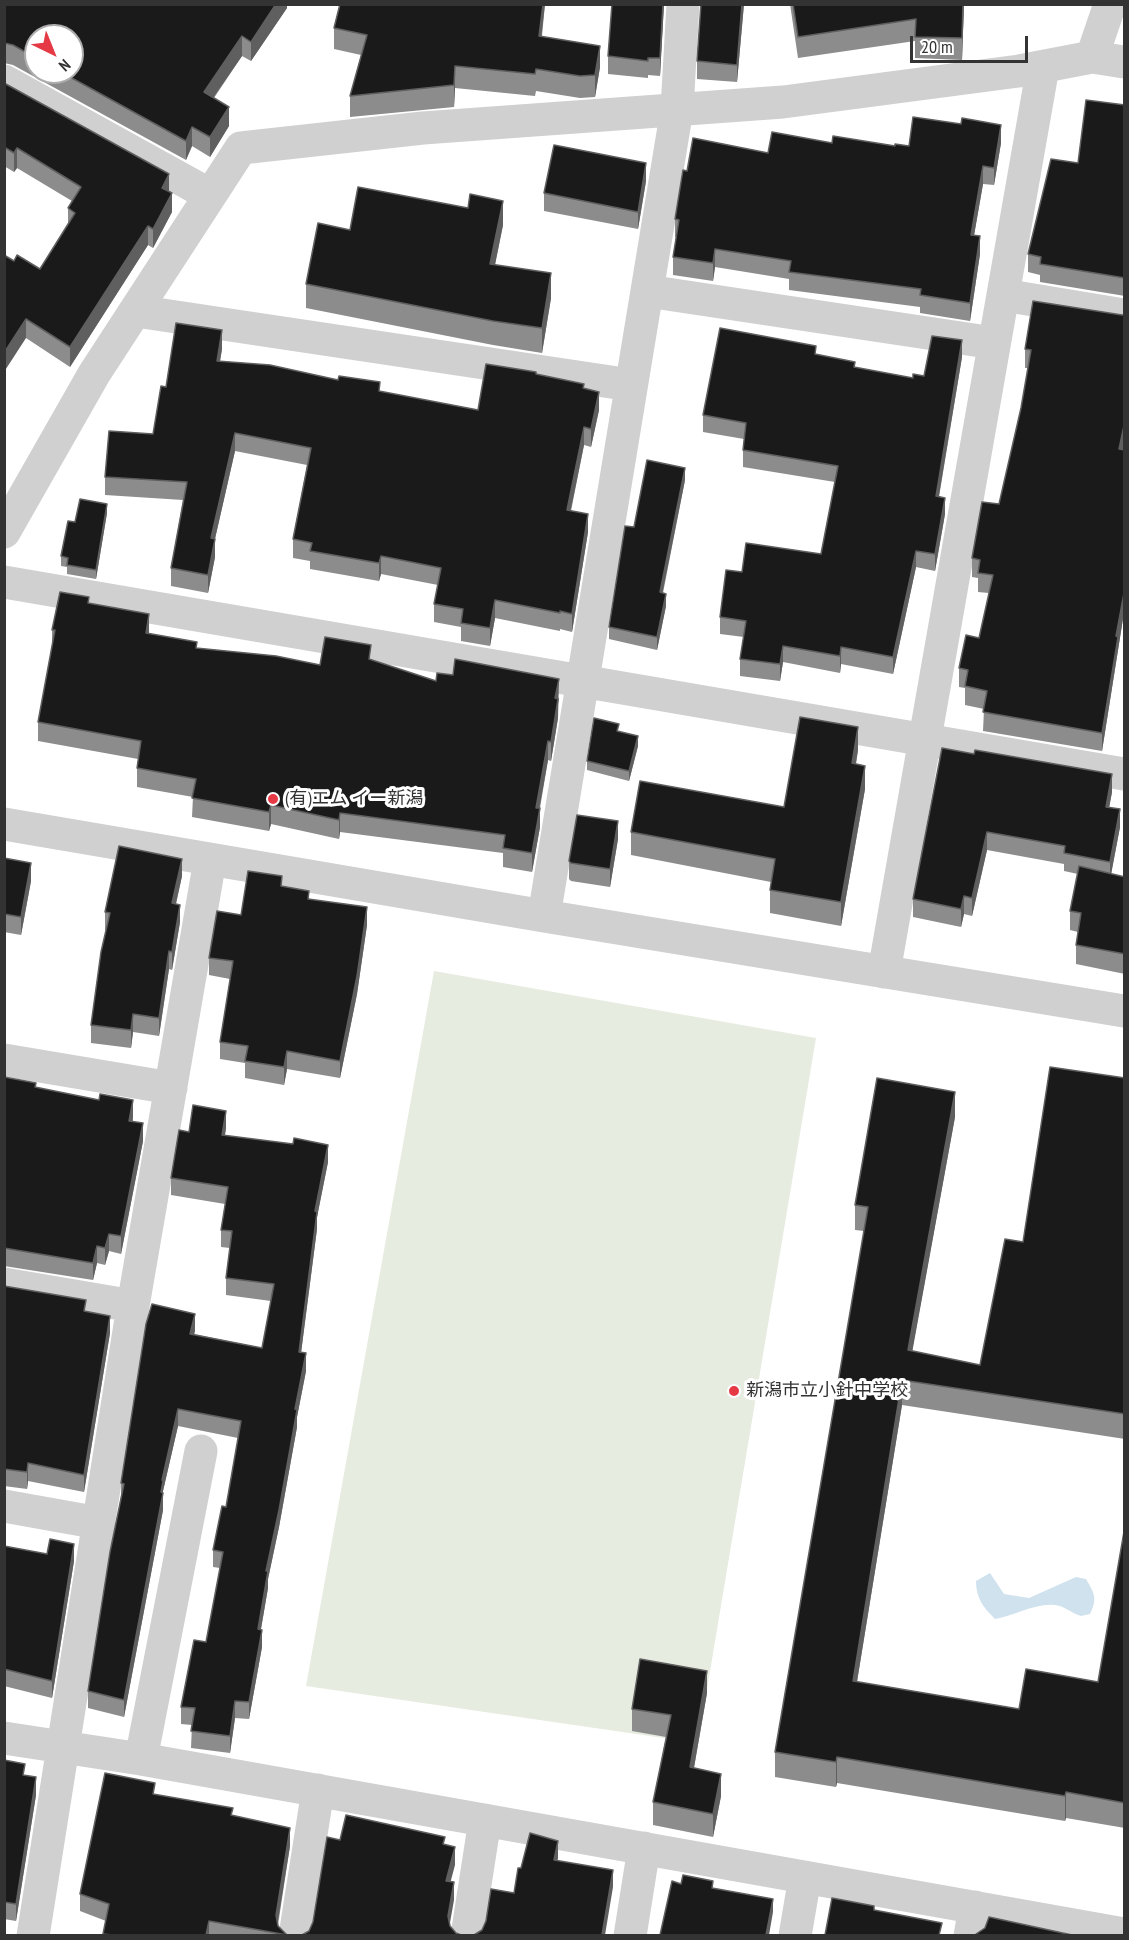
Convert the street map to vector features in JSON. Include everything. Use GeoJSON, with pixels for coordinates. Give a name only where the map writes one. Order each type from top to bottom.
{"type":"FeatureCollection","features":[{"type":"Feature","properties":{"kind":"street"},"geometry":{"type":"LineString","coordinates":[[544,916],[677,110],[683,4]]}},
{"type":"Feature","properties":{"kind":"street"},"geometry":{"type":"LineString","coordinates":[[1092,57],[1110,4]]}},
{"type":"Feature","properties":{"kind":"street"},"geometry":{"type":"LineString","coordinates":[[4,532],[94,375],[241,147],[423,128],[783,102],[1019,71],[1092,57],[1125,62]]}},
{"type":"Feature","properties":{"kind":"street"},"geometry":{"type":"LineString","coordinates":[[884,972],[1042,67]]}},
{"type":"Feature","properties":{"kind":"street"},"geometry":{"type":"LineString","coordinates":[[4,81],[210,195]]}},
{"type":"Feature","properties":{"kind":"street"},"geometry":{"type":"LineString","coordinates":[[647,291],[994,343]]}},
{"type":"Feature","properties":{"kind":"street"},"geometry":{"type":"LineString","coordinates":[[1003,295],[1125,315]]}},
{"type":"Feature","properties":{"kind":"street"},"geometry":{"type":"LineString","coordinates":[[136,311],[631,385]]}},
{"type":"Feature","properties":{"kind":"street"},"geometry":{"type":"LineString","coordinates":[[4,582],[1125,774]]}},
{"type":"Feature","properties":{"kind":"street"},"geometry":{"type":"LineString","coordinates":[[4,824],[544,916],[1125,1011]]}},
{"type":"Feature","properties":{"kind":"street"},"geometry":{"type":"LineString","coordinates":[[33,1935],[134,1306],[210,860]]}},
{"type":"Feature","properties":{"kind":"street"},"geometry":{"type":"LineString","coordinates":[[4,1060],[171,1088]]}},
{"type":"Feature","properties":{"kind":"street"},"geometry":{"type":"LineString","coordinates":[[4,1284],[134,1306]]}},
{"type":"Feature","properties":{"kind":"street"},"geometry":{"type":"LineString","coordinates":[[141,1759],[201,1451]]}},
{"type":"Feature","properties":{"kind":"street"},"geometry":{"type":"LineString","coordinates":[[4,1506],[99,1522]]}},
{"type":"Feature","properties":{"kind":"street"},"geometry":{"type":"LineString","coordinates":[[4,1738],[141,1759],[804,1877],[972,1921],[1125,1934]]}},
{"type":"Feature","properties":{"kind":"street"},"geometry":{"type":"LineString","coordinates":[[295,1935],[318,1790]]}},
{"type":"Feature","properties":{"kind":"street"},"geometry":{"type":"LineString","coordinates":[[467,1935],[485,1820]]}},
{"type":"Feature","properties":{"kind":"street"},"geometry":{"type":"LineString","coordinates":[[630,1935],[644,1848]]}},
{"type":"Feature","properties":{"kind":"street"},"geometry":{"type":"LineString","coordinates":[[795,1935],[804,1877]]}},
{"type":"Feature","properties":{"kind":"shaded area"},"geometry":{"type":"Polygon","coordinates":[[[434,971],[816,1038],[698,1743],[306,1686],[434,971]]]}},
{"type":"Feature","properties":{"kind":"water"},"geometry":{"type":"Polygon","coordinates":[[[990,1573],[1004,1594],[1029,1598],[1076,1577],[1086,1579],[1094,1596],[1094,1604],[1090,1614],[1081,1616],[1060,1606],[1044,1605],[995,1619],[981,1602],[976,1587],[976,1581],[990,1573]]]}},
{"type":"Feature","properties":{"kind":"building"},"geometry":{"type":"Polygon","coordinates":[[[4,4],[276,4],[251,42],[242,36],[204,92],[229,107],[210,137],[192,127],[186,141],[83,84],[84,24],[24,24],[24,51],[4,43],[4,4]]]}},
{"type":"Feature","properties":{"kind":"building"},"geometry":{"type":"Polygon","coordinates":[[[340,4],[543,4],[539,36],[600,46],[595,75],[580,76],[536,69],[535,74],[455,66],[454,85],[350,96],[367,35],[334,28],[340,4]]]}},
{"type":"Feature","properties":{"kind":"building"},"geometry":{"type":"Polygon","coordinates":[[[612,4],[663,4],[660,58],[648,58],[648,61],[608,56],[612,4]]]}},
{"type":"Feature","properties":{"kind":"building"},"geometry":{"type":"Polygon","coordinates":[[[701,4],[742,4],[737,65],[697,61],[701,4]]]}},
{"type":"Feature","properties":{"kind":"building"},"geometry":{"type":"Polygon","coordinates":[[[793,4],[963,4],[962,38],[915,37],[916,19],[798,37],[793,4]]]}},
{"type":"Feature","properties":{"kind":"building"},"geometry":{"type":"Polygon","coordinates":[[[4,83],[169,174],[162,188],[172,193],[153,229],[148,226],[70,347],[26,319],[4,353],[4,255],[14,261],[17,255],[40,269],[75,213],[68,208],[81,187],[17,148],[14,153],[4,147],[4,83]]]}},
{"type":"Feature","properties":{"kind":"building"},"geometry":{"type":"Polygon","coordinates":[[[1086,100],[1125,105],[1125,278],[1040,264],[1041,257],[1028,254],[1051,159],[1078,163],[1086,100]]]}},
{"type":"Feature","properties":{"kind":"building"},"geometry":{"type":"Polygon","coordinates":[[[913,117],[961,124],[962,118],[1001,125],[994,168],[983,166],[971,235],[980,236],[970,303],[920,295],[921,289],[789,272],[791,261],[715,249],[713,263],[673,257],[679,220],[675,219],[683,170],[687,171],[693,138],[768,153],[772,132],[832,143],[833,136],[895,146],[895,144],[909,146],[913,117]]]}},
{"type":"Feature","properties":{"kind":"building"},"geometry":{"type":"Polygon","coordinates":[[[554,145],[646,163],[638,212],[544,193],[554,145]]]}},
{"type":"Feature","properties":{"kind":"building"},"geometry":{"type":"Polygon","coordinates":[[[358,187],[468,208],[470,194],[503,201],[490,264],[551,273],[542,328],[493,321],[306,284],[318,223],[350,230],[358,187]]]}},
{"type":"Feature","properties":{"kind":"building"},"geometry":{"type":"Polygon","coordinates":[[[1033,301],[1125,315],[1125,421],[1119,449],[1125,450],[1125,588],[1102,733],[983,712],[987,691],[965,686],[968,670],[959,668],[966,635],[979,638],[993,575],[978,573],[980,560],[972,558],[982,502],[999,504],[1021,408],[1031,350],[1025,349],[1033,301]]]}},
{"type":"Feature","properties":{"kind":"building"},"geometry":{"type":"Polygon","coordinates":[[[176,323],[222,330],[217,361],[270,365],[338,380],[339,376],[380,382],[379,391],[478,410],[486,364],[536,372],[536,374],[584,384],[583,388],[599,392],[591,429],[584,427],[567,510],[588,514],[572,614],[495,600],[490,628],[461,623],[463,609],[434,604],[441,568],[381,556],[379,563],[310,551],[312,543],[293,539],[311,448],[235,433],[211,538],[215,539],[208,575],[171,568],[187,482],[105,477],[109,431],[153,434],[161,386],[166,387],[176,323]]]}},
{"type":"Feature","properties":{"kind":"building"},"geometry":{"type":"Polygon","coordinates":[[[720,328],[816,346],[815,354],[855,362],[854,367],[913,378],[913,374],[924,376],[932,336],[962,340],[936,496],[945,498],[935,554],[916,551],[893,657],[841,647],[840,656],[783,646],[780,664],[740,659],[746,621],[720,617],[726,570],[742,572],[746,543],[821,554],[838,466],[743,450],[746,423],[703,415],[720,328]]]}},
{"type":"Feature","properties":{"kind":"building"},"geometry":{"type":"Polygon","coordinates":[[[647,460],[685,468],[660,592],[666,594],[657,637],[609,627],[625,526],[634,527],[647,460]]]}},
{"type":"Feature","properties":{"kind":"building"},"geometry":{"type":"Polygon","coordinates":[[[80,499],[107,504],[96,570],[67,565],[68,558],[61,556],[68,521],[75,522],[80,499]]]}},
{"type":"Feature","properties":{"kind":"building"},"geometry":{"type":"Polygon","coordinates":[[[60,592],[89,597],[88,603],[149,614],[146,633],[197,642],[196,648],[276,656],[320,665],[325,637],[371,645],[369,659],[436,681],[437,673],[453,675],[455,659],[559,679],[551,742],[548,741],[536,808],[540,808],[532,853],[503,848],[505,835],[340,813],[339,820],[271,805],[269,812],[192,798],[196,779],[137,768],[141,741],[38,722],[60,592]]]}},
{"type":"Feature","properties":{"kind":"building"},"geometry":{"type":"Polygon","coordinates":[[[800,717],[858,727],[852,763],[865,766],[841,902],[770,890],[775,859],[631,832],[640,781],[784,807],[800,717]]]}},
{"type":"Feature","properties":{"kind":"building"},"geometry":{"type":"Polygon","coordinates":[[[594,718],[619,724],[617,731],[638,736],[629,771],[587,761],[594,718]]]}},
{"type":"Feature","properties":{"kind":"building"},"geometry":{"type":"Polygon","coordinates":[[[942,748],[974,754],[975,750],[1112,774],[1106,807],[1120,809],[1110,862],[1064,853],[1065,846],[987,832],[972,898],[964,896],[961,909],[913,899],[942,748]]]}},
{"type":"Feature","properties":{"kind":"building"},"geometry":{"type":"Polygon","coordinates":[[[577,815],[618,821],[610,869],[569,861],[577,815]]]}},
{"type":"Feature","properties":{"kind":"building"},"geometry":{"type":"Polygon","coordinates":[[[119,846],[182,859],[172,903],[180,905],[172,952],[169,951],[159,1018],[133,1014],[131,1030],[91,1025],[101,952],[110,913],[105,912],[119,846]]]}},
{"type":"Feature","properties":{"kind":"building"},"geometry":{"type":"Polygon","coordinates":[[[4,858],[31,863],[21,917],[4,914],[4,858]]]}},
{"type":"Feature","properties":{"kind":"building"},"geometry":{"type":"Polygon","coordinates":[[[1079,866],[1125,877],[1125,954],[1076,945],[1081,913],[1070,911],[1079,866]]]}},
{"type":"Feature","properties":{"kind":"building"},"geometry":{"type":"Polygon","coordinates":[[[248,871],[282,876],[281,886],[309,891],[308,899],[367,907],[357,976],[340,1061],[287,1051],[284,1067],[245,1061],[248,1046],[220,1042],[233,961],[209,958],[217,911],[241,915],[248,871]]]}},
{"type":"Feature","properties":{"kind":"building"},"geometry":{"type":"Polygon","coordinates":[[[1050,1067],[1125,1078],[1125,1414],[902,1380],[853,1681],[1019,1709],[1026,1669],[1098,1682],[1125,1526],[1125,1803],[1066,1792],[1065,1796],[837,1757],[836,1762],[775,1752],[868,1207],[855,1205],[877,1078],[955,1092],[908,1350],[980,1365],[1005,1239],[1023,1242],[1050,1067]]]}},
{"type":"Feature","properties":{"kind":"building"},"geometry":{"type":"Polygon","coordinates":[[[4,1077],[36,1083],[35,1087],[99,1100],[100,1094],[133,1100],[129,1121],[143,1123],[121,1236],[109,1234],[105,1248],[97,1246],[93,1263],[4,1248],[4,1077]]]}},
{"type":"Feature","properties":{"kind":"building"},"geometry":{"type":"Polygon","coordinates":[[[193,1105],[226,1111],[222,1135],[293,1144],[294,1138],[328,1145],[315,1211],[317,1212],[299,1352],[306,1353],[266,1571],[268,1571],[258,1629],[262,1630],[249,1702],[235,1701],[230,1736],[191,1731],[195,1708],[181,1707],[194,1640],[206,1642],[223,1552],[213,1550],[222,1506],[226,1507],[241,1421],[178,1409],[162,1480],[161,1492],[163,1493],[124,1700],[88,1691],[110,1552],[124,1484],[121,1483],[146,1324],[152,1304],[195,1314],[190,1334],[262,1348],[274,1284],[226,1278],[232,1231],[221,1230],[228,1187],[171,1178],[179,1130],[189,1132],[193,1105]]]}},
{"type":"Feature","properties":{"kind":"building"},"geometry":{"type":"Polygon","coordinates":[[[4,1286],[86,1300],[84,1311],[110,1316],[84,1475],[28,1463],[27,1472],[4,1469],[4,1286]]]}},
{"type":"Feature","properties":{"kind":"building"},"geometry":{"type":"Polygon","coordinates":[[[50,1539],[74,1544],[52,1681],[4,1669],[4,1546],[47,1554],[50,1539]]]}},
{"type":"Feature","properties":{"kind":"building"},"geometry":{"type":"Polygon","coordinates":[[[640,1659],[707,1671],[690,1767],[721,1774],[713,1814],[653,1802],[671,1715],[632,1709],[640,1659]]]}},
{"type":"Feature","properties":{"kind":"building"},"geometry":{"type":"Polygon","coordinates":[[[4,1760],[25,1764],[23,1775],[36,1777],[16,1904],[4,1902],[4,1760]]]}},
{"type":"Feature","properties":{"kind":"building"},"geometry":{"type":"Polygon","coordinates":[[[105,1773],[155,1783],[153,1794],[233,1808],[231,1815],[290,1828],[276,1915],[278,1926],[287,1935],[209,1921],[206,1935],[103,1934],[109,1904],[80,1894],[105,1773]]]}},
{"type":"Feature","properties":{"kind":"building"},"geometry":{"type":"Polygon","coordinates":[[[346,1815],[445,1837],[443,1844],[455,1847],[446,1881],[454,1882],[448,1916],[450,1926],[461,1935],[302,1935],[309,1931],[313,1922],[327,1837],[340,1840],[346,1815]]]}},
{"type":"Feature","properties":{"kind":"building"},"geometry":{"type":"Polygon","coordinates":[[[530,1833],[558,1841],[554,1860],[613,1870],[602,1935],[474,1935],[482,1930],[486,1921],[491,1889],[514,1893],[518,1868],[521,1868],[530,1833]]]}},
{"type":"Feature","properties":{"kind":"building"},"geometry":{"type":"Polygon","coordinates":[[[683,1875],[713,1881],[712,1888],[773,1899],[766,1935],[660,1935],[672,1881],[681,1884],[683,1875]]]}},
{"type":"Feature","properties":{"kind":"building"},"geometry":{"type":"Polygon","coordinates":[[[832,1898],[874,1906],[874,1910],[942,1923],[939,1935],[825,1935],[832,1898]]]}},
{"type":"Feature","properties":{"kind":"building"},"geometry":{"type":"Polygon","coordinates":[[[989,1917],[1072,1935],[976,1934],[985,1928],[989,1917]]]}},
{"type":"Feature","properties":{"kind":"place","name":"(有)エム イー新潟"},"geometry":{"type":"Point","coordinates":[273,799]}},
{"type":"Feature","properties":{"kind":"place","name":"新潟市立小針中学校"},"geometry":{"type":"Point","coordinates":[734,1391]}}]}
